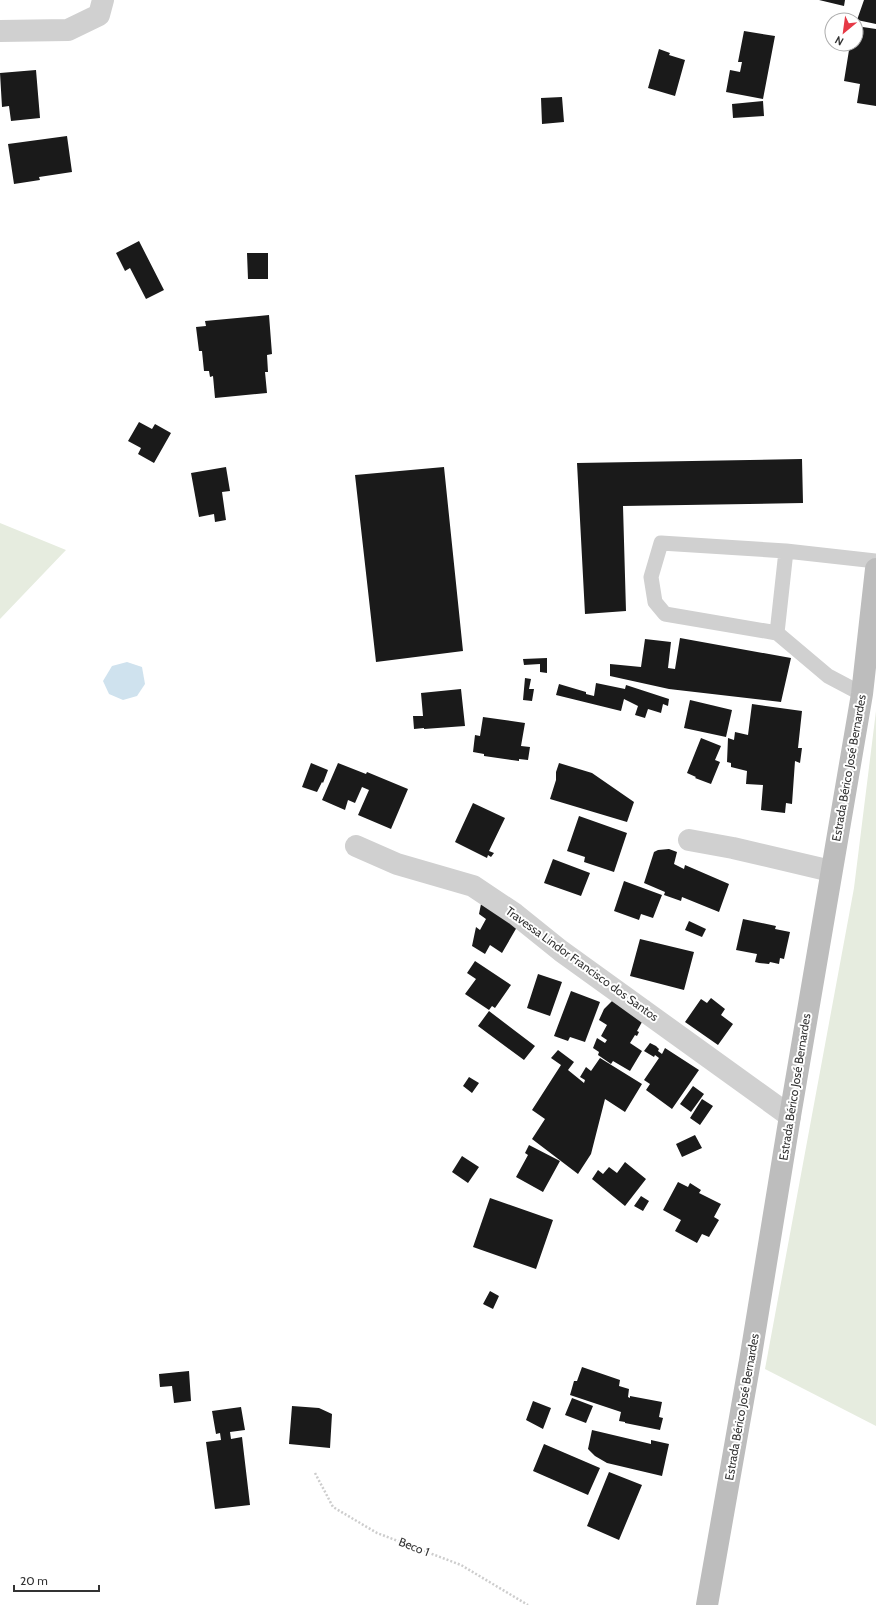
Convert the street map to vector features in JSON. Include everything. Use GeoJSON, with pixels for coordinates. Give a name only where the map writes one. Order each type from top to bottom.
{"type":"FeatureCollection","features":[{"type":"Feature","properties":{"kind":"main road","name":"Estrada Bérico José Bernardes"},"geometry":{"type":"LineString","coordinates":[[708,1605],[862,694],[876,569]]}},
{"type":"Feature","properties":{"kind":"street"},"geometry":{"type":"LineString","coordinates":[[0,31],[68,30],[101,8]]}},
{"type":"Feature","properties":{"kind":"street"},"geometry":{"type":"LineString","coordinates":[[689,840],[733,848],[831,871]]}},
{"type":"Feature","properties":{"kind":"street","name":"Travessa Lindor Francisco dos Santos"},"geometry":{"type":"LineString","coordinates":[[356,846],[397,864],[473,886],[515,914],[561,951],[790,1116]]}},
{"type":"Feature","properties":{"kind":"lane"},"geometry":{"type":"LineString","coordinates":[[862,694],[828,676],[777,633],[665,614],[655,602],[651,577],[661,543],[786,551],[876,561]]}},
{"type":"Feature","properties":{"kind":"lane"},"geometry":{"type":"LineString","coordinates":[[777,633],[786,551]]}},
{"type":"Feature","properties":{"kind":"path","name":"Beco 1"},"geometry":{"type":"LineString","coordinates":[[315,1473],[333,1508],[377,1533],[460,1565],[528,1605]]}},
{"type":"Feature","properties":{"kind":"shaded area"},"geometry":{"type":"Polygon","coordinates":[[[0,523],[66,550],[0,619],[0,523]]]}},
{"type":"Feature","properties":{"kind":"shaded area"},"geometry":{"type":"Polygon","coordinates":[[[876,711],[876,1426],[765,1369],[854,888],[876,711]]]}},
{"type":"Feature","properties":{"kind":"water"},"geometry":{"type":"Polygon","coordinates":[[[127,662],[142,667],[145,684],[137,696],[123,700],[109,694],[103,681],[112,666],[127,662]]]}},
{"type":"Feature","properties":{"kind":"building"},"geometry":{"type":"Polygon","coordinates":[[[819,0],[845,0],[844,6],[819,0]]]}},
{"type":"Feature","properties":{"kind":"building"},"geometry":{"type":"Polygon","coordinates":[[[864,0],[876,0],[876,24],[864,21],[864,12],[860,12],[864,0]]]}},
{"type":"Feature","properties":{"kind":"building"},"geometry":{"type":"Polygon","coordinates":[[[864,27],[876,29],[876,106],[857,103],[860,84],[844,81],[849,52],[864,52],[864,27]]]}},
{"type":"Feature","properties":{"kind":"building"},"geometry":{"type":"Polygon","coordinates":[[[744,31],[775,36],[763,99],[726,92],[730,70],[740,72],[742,62],[738,62],[744,31]]]}},
{"type":"Feature","properties":{"kind":"building"},"geometry":{"type":"Polygon","coordinates":[[[659,49],[670,53],[669,55],[685,60],[675,96],[648,88],[659,49]]]}},
{"type":"Feature","properties":{"kind":"building"},"geometry":{"type":"Polygon","coordinates":[[[36,70],[40,118],[11,121],[9,106],[2,107],[0,73],[36,70]]]}},
{"type":"Feature","properties":{"kind":"building"},"geometry":{"type":"Polygon","coordinates":[[[562,97],[564,122],[542,124],[541,98],[562,97]]]}},
{"type":"Feature","properties":{"kind":"building"},"geometry":{"type":"Polygon","coordinates":[[[763,101],[764,116],[733,118],[732,104],[763,101]]]}},
{"type":"Feature","properties":{"kind":"building"},"geometry":{"type":"Polygon","coordinates":[[[67,136],[72,172],[39,177],[40,180],[14,184],[8,144],[67,136]]]}},
{"type":"Feature","properties":{"kind":"building"},"geometry":{"type":"Polygon","coordinates":[[[139,241],[164,290],[146,299],[130,268],[125,271],[116,253],[139,241]]]}},
{"type":"Feature","properties":{"kind":"building"},"geometry":{"type":"Polygon","coordinates":[[[247,253],[268,253],[268,279],[248,279],[247,253]]]}},
{"type":"Feature","properties":{"kind":"building"},"geometry":{"type":"Polygon","coordinates":[[[269,315],[272,354],[267,355],[268,372],[265,372],[267,393],[215,398],[213,376],[210,377],[209,371],[204,371],[202,351],[199,351],[196,327],[206,326],[205,321],[269,315]]]}},
{"type":"Feature","properties":{"kind":"building"},"geometry":{"type":"Polygon","coordinates":[[[139,422],[152,429],[155,424],[171,433],[154,463],[138,454],[141,448],[128,441],[139,422]]]}},
{"type":"Feature","properties":{"kind":"building"},"geometry":{"type":"Polygon","coordinates":[[[802,459],[803,503],[623,506],[626,611],[585,614],[577,463],[802,459]]]}},
{"type":"Feature","properties":{"kind":"building"},"geometry":{"type":"Polygon","coordinates":[[[226,467],[230,491],[222,492],[226,520],[215,522],[214,514],[199,517],[191,473],[226,467]]]}},
{"type":"Feature","properties":{"kind":"building"},"geometry":{"type":"Polygon","coordinates":[[[444,467],[463,651],[376,662],[355,475],[444,467]]]}},
{"type":"Feature","properties":{"kind":"building"},"geometry":{"type":"Polygon","coordinates":[[[680,638],[791,658],[781,702],[669,689],[610,676],[610,664],[641,667],[645,639],[671,642],[668,668],[675,669],[680,638]]]}},
{"type":"Feature","properties":{"kind":"building"},"geometry":{"type":"Polygon","coordinates":[[[547,658],[547,673],[540,672],[540,664],[524,665],[523,659],[547,658]]]}},
{"type":"Feature","properties":{"kind":"building"},"geometry":{"type":"Polygon","coordinates":[[[525,678],[531,679],[529,689],[534,689],[532,701],[523,700],[525,678]]]}},
{"type":"Feature","properties":{"kind":"building"},"geometry":{"type":"Polygon","coordinates":[[[596,683],[625,689],[626,685],[669,699],[668,706],[663,704],[661,713],[648,709],[645,718],[635,715],[638,706],[624,699],[621,711],[556,695],[559,684],[594,696],[596,683]]]}},
{"type":"Feature","properties":{"kind":"building"},"geometry":{"type":"Polygon","coordinates":[[[461,689],[465,726],[414,729],[413,716],[423,716],[421,693],[461,689]]]}},
{"type":"Feature","properties":{"kind":"building"},"geometry":{"type":"Polygon","coordinates":[[[690,700],[732,710],[726,737],[684,728],[690,700]]]}},
{"type":"Feature","properties":{"kind":"building"},"geometry":{"type":"Polygon","coordinates":[[[752,704],[802,711],[798,748],[802,748],[800,763],[795,761],[792,804],[786,803],[785,813],[761,810],[763,785],[746,784],[747,771],[731,767],[731,763],[727,762],[728,738],[734,740],[735,732],[748,735],[752,704]]]}},
{"type":"Feature","properties":{"kind":"building"},"geometry":{"type":"Polygon","coordinates":[[[483,717],[525,723],[521,746],[530,747],[528,760],[519,759],[519,761],[484,756],[484,754],[473,752],[475,735],[480,736],[483,717]]]}},
{"type":"Feature","properties":{"kind":"building"},"geometry":{"type":"Polygon","coordinates":[[[701,738],[721,746],[715,760],[720,762],[711,784],[695,778],[696,777],[687,773],[701,738]]]}},
{"type":"Feature","properties":{"kind":"building"},"geometry":{"type":"Polygon","coordinates":[[[311,763],[328,770],[323,783],[322,782],[317,792],[302,787],[311,763]]]}},
{"type":"Feature","properties":{"kind":"building"},"geometry":{"type":"Polygon","coordinates":[[[338,763],[366,774],[367,772],[408,789],[391,829],[358,815],[369,790],[362,787],[355,803],[348,800],[345,810],[322,800],[338,763]]]}},
{"type":"Feature","properties":{"kind":"building"},"geometry":{"type":"Polygon","coordinates":[[[559,763],[592,773],[634,802],[627,822],[550,799],[556,780],[556,772],[559,763]]]}},
{"type":"Feature","properties":{"kind":"building"},"geometry":{"type":"Polygon","coordinates":[[[473,803],[505,818],[489,851],[494,853],[491,857],[488,855],[487,858],[455,842],[473,803]]]}},
{"type":"Feature","properties":{"kind":"building"},"geometry":{"type":"Polygon","coordinates":[[[579,816],[627,833],[614,872],[584,862],[585,857],[567,851],[579,816]]]}},
{"type":"Feature","properties":{"kind":"building"},"geometry":{"type":"Polygon","coordinates":[[[669,849],[677,852],[674,864],[684,869],[685,865],[729,884],[719,912],[682,897],[681,901],[664,895],[665,892],[644,883],[654,852],[669,849]]]}},
{"type":"Feature","properties":{"kind":"building"},"geometry":{"type":"Polygon","coordinates":[[[553,859],[590,873],[581,896],[544,883],[553,859]]]}},
{"type":"Feature","properties":{"kind":"building"},"geometry":{"type":"Polygon","coordinates":[[[624,881],[662,895],[653,918],[641,914],[639,920],[614,911],[624,881]]]}},
{"type":"Feature","properties":{"kind":"building"},"geometry":{"type":"Polygon","coordinates":[[[481,904],[517,927],[502,953],[490,945],[485,954],[472,946],[476,927],[480,930],[486,919],[479,914],[481,904]]]}},
{"type":"Feature","properties":{"kind":"building"},"geometry":{"type":"Polygon","coordinates":[[[743,919],[776,926],[775,929],[790,932],[784,959],[780,958],[779,964],[770,962],[769,964],[755,962],[757,954],[736,950],[743,919]]]}},
{"type":"Feature","properties":{"kind":"building"},"geometry":{"type":"Polygon","coordinates":[[[689,921],[706,929],[702,937],[685,930],[689,921]]]}},
{"type":"Feature","properties":{"kind":"building"},"geometry":{"type":"Polygon","coordinates":[[[640,939],[694,952],[684,990],[630,976],[640,939]]]}},
{"type":"Feature","properties":{"kind":"building"},"geometry":{"type":"Polygon","coordinates":[[[475,961],[511,985],[495,1008],[492,1006],[489,1010],[465,994],[476,979],[467,973],[475,961]]]}},
{"type":"Feature","properties":{"kind":"building"},"geometry":{"type":"Polygon","coordinates":[[[538,974],[562,982],[550,1016],[527,1008],[538,974]]]}},
{"type":"Feature","properties":{"kind":"building"},"geometry":{"type":"Polygon","coordinates":[[[571,991],[600,1002],[585,1042],[570,1037],[568,1041],[554,1036],[571,991]]]}},
{"type":"Feature","properties":{"kind":"building"},"geometry":{"type":"Polygon","coordinates":[[[711,998],[725,1009],[721,1015],[733,1024],[718,1045],[685,1022],[701,999],[707,1003],[711,998]]]}},
{"type":"Feature","properties":{"kind":"building"},"geometry":{"type":"Polygon","coordinates":[[[613,1000],[642,1022],[637,1031],[639,1032],[637,1036],[635,1035],[630,1043],[642,1051],[630,1071],[613,1061],[611,1064],[598,1055],[599,1052],[593,1048],[597,1038],[605,1043],[607,1040],[601,1036],[607,1025],[599,1020],[604,1009],[613,1000]]]}},
{"type":"Feature","properties":{"kind":"building"},"geometry":{"type":"Polygon","coordinates":[[[489,1011],[535,1046],[524,1060],[478,1026],[489,1011]]]}},
{"type":"Feature","properties":{"kind":"building"},"geometry":{"type":"Polygon","coordinates":[[[650,1043],[656,1046],[659,1049],[658,1051],[662,1054],[665,1048],[699,1070],[672,1109],[646,1090],[650,1084],[644,1080],[659,1058],[655,1055],[654,1057],[644,1051],[650,1043]]]}},
{"type":"Feature","properties":{"kind":"building"},"geometry":{"type":"Polygon","coordinates":[[[558,1050],[574,1062],[568,1070],[584,1083],[585,1080],[580,1077],[586,1067],[591,1071],[600,1058],[642,1084],[625,1112],[605,1099],[591,1154],[578,1174],[532,1139],[545,1119],[532,1110],[561,1065],[551,1058],[558,1050]]]}},
{"type":"Feature","properties":{"kind":"building"},"geometry":{"type":"Polygon","coordinates":[[[469,1077],[479,1083],[472,1093],[463,1086],[469,1077]]]}},
{"type":"Feature","properties":{"kind":"building"},"geometry":{"type":"Polygon","coordinates":[[[693,1086],[704,1094],[691,1112],[680,1104],[693,1086]]]}},
{"type":"Feature","properties":{"kind":"building"},"geometry":{"type":"Polygon","coordinates":[[[702,1099],[713,1106],[700,1125],[690,1118],[702,1099]]]}},
{"type":"Feature","properties":{"kind":"building"},"geometry":{"type":"Polygon","coordinates":[[[695,1135],[702,1148],[682,1157],[676,1144],[695,1135]]]}},
{"type":"Feature","properties":{"kind":"building"},"geometry":{"type":"Polygon","coordinates":[[[529,1145],[560,1161],[543,1192],[516,1177],[528,1155],[525,1153],[529,1145]]]}},
{"type":"Feature","properties":{"kind":"building"},"geometry":{"type":"Polygon","coordinates":[[[462,1156],[479,1167],[468,1183],[452,1172],[462,1156]]]}},
{"type":"Feature","properties":{"kind":"building"},"geometry":{"type":"Polygon","coordinates":[[[625,1162],[646,1179],[625,1206],[592,1179],[598,1170],[603,1174],[609,1167],[617,1173],[625,1162]]]}},
{"type":"Feature","properties":{"kind":"building"},"geometry":{"type":"Polygon","coordinates":[[[678,1182],[688,1187],[690,1183],[701,1190],[699,1193],[721,1204],[714,1217],[719,1220],[709,1237],[702,1234],[697,1243],[675,1231],[681,1220],[663,1210],[678,1182]]]}},
{"type":"Feature","properties":{"kind":"building"},"geometry":{"type":"Polygon","coordinates":[[[641,1196],[649,1201],[643,1211],[634,1206],[641,1196]]]}},
{"type":"Feature","properties":{"kind":"building"},"geometry":{"type":"Polygon","coordinates":[[[490,1198],[553,1220],[536,1269],[473,1247],[490,1198]]]}},
{"type":"Feature","properties":{"kind":"building"},"geometry":{"type":"Polygon","coordinates":[[[490,1291],[499,1296],[493,1309],[483,1304],[490,1291]]]}},
{"type":"Feature","properties":{"kind":"building"},"geometry":{"type":"Polygon","coordinates":[[[582,1367],[620,1380],[619,1386],[629,1389],[628,1397],[630,1398],[630,1396],[662,1402],[659,1417],[663,1418],[660,1430],[619,1421],[621,1412],[570,1395],[574,1381],[577,1381],[582,1367]]]}},
{"type":"Feature","properties":{"kind":"building"},"geometry":{"type":"Polygon","coordinates":[[[189,1371],[191,1401],[174,1403],[172,1386],[160,1387],[159,1374],[189,1371]]]}},
{"type":"Feature","properties":{"kind":"building"},"geometry":{"type":"Polygon","coordinates":[[[572,1398],[593,1406],[586,1423],[565,1415],[572,1398]]]}},
{"type":"Feature","properties":{"kind":"building"},"geometry":{"type":"Polygon","coordinates":[[[533,1401],[551,1408],[543,1429],[526,1420],[533,1401]]]}},
{"type":"Feature","properties":{"kind":"building"},"geometry":{"type":"Polygon","coordinates":[[[292,1406],[319,1408],[332,1414],[330,1448],[289,1444],[292,1406]]]}},
{"type":"Feature","properties":{"kind":"building"},"geometry":{"type":"Polygon","coordinates":[[[241,1407],[245,1430],[230,1432],[231,1439],[242,1437],[250,1505],[215,1509],[206,1442],[221,1440],[220,1433],[216,1434],[212,1411],[241,1407]]]}},
{"type":"Feature","properties":{"kind":"building"},"geometry":{"type":"Polygon","coordinates":[[[592,1430],[651,1444],[651,1440],[669,1444],[662,1476],[607,1463],[595,1456],[588,1449],[592,1430]]]}},
{"type":"Feature","properties":{"kind":"building"},"geometry":{"type":"Polygon","coordinates":[[[544,1444],[600,1468],[588,1495],[533,1471],[544,1444]]]}},
{"type":"Feature","properties":{"kind":"building"},"geometry":{"type":"Polygon","coordinates":[[[609,1472],[642,1485],[619,1540],[587,1526],[609,1472]]]}}]}
